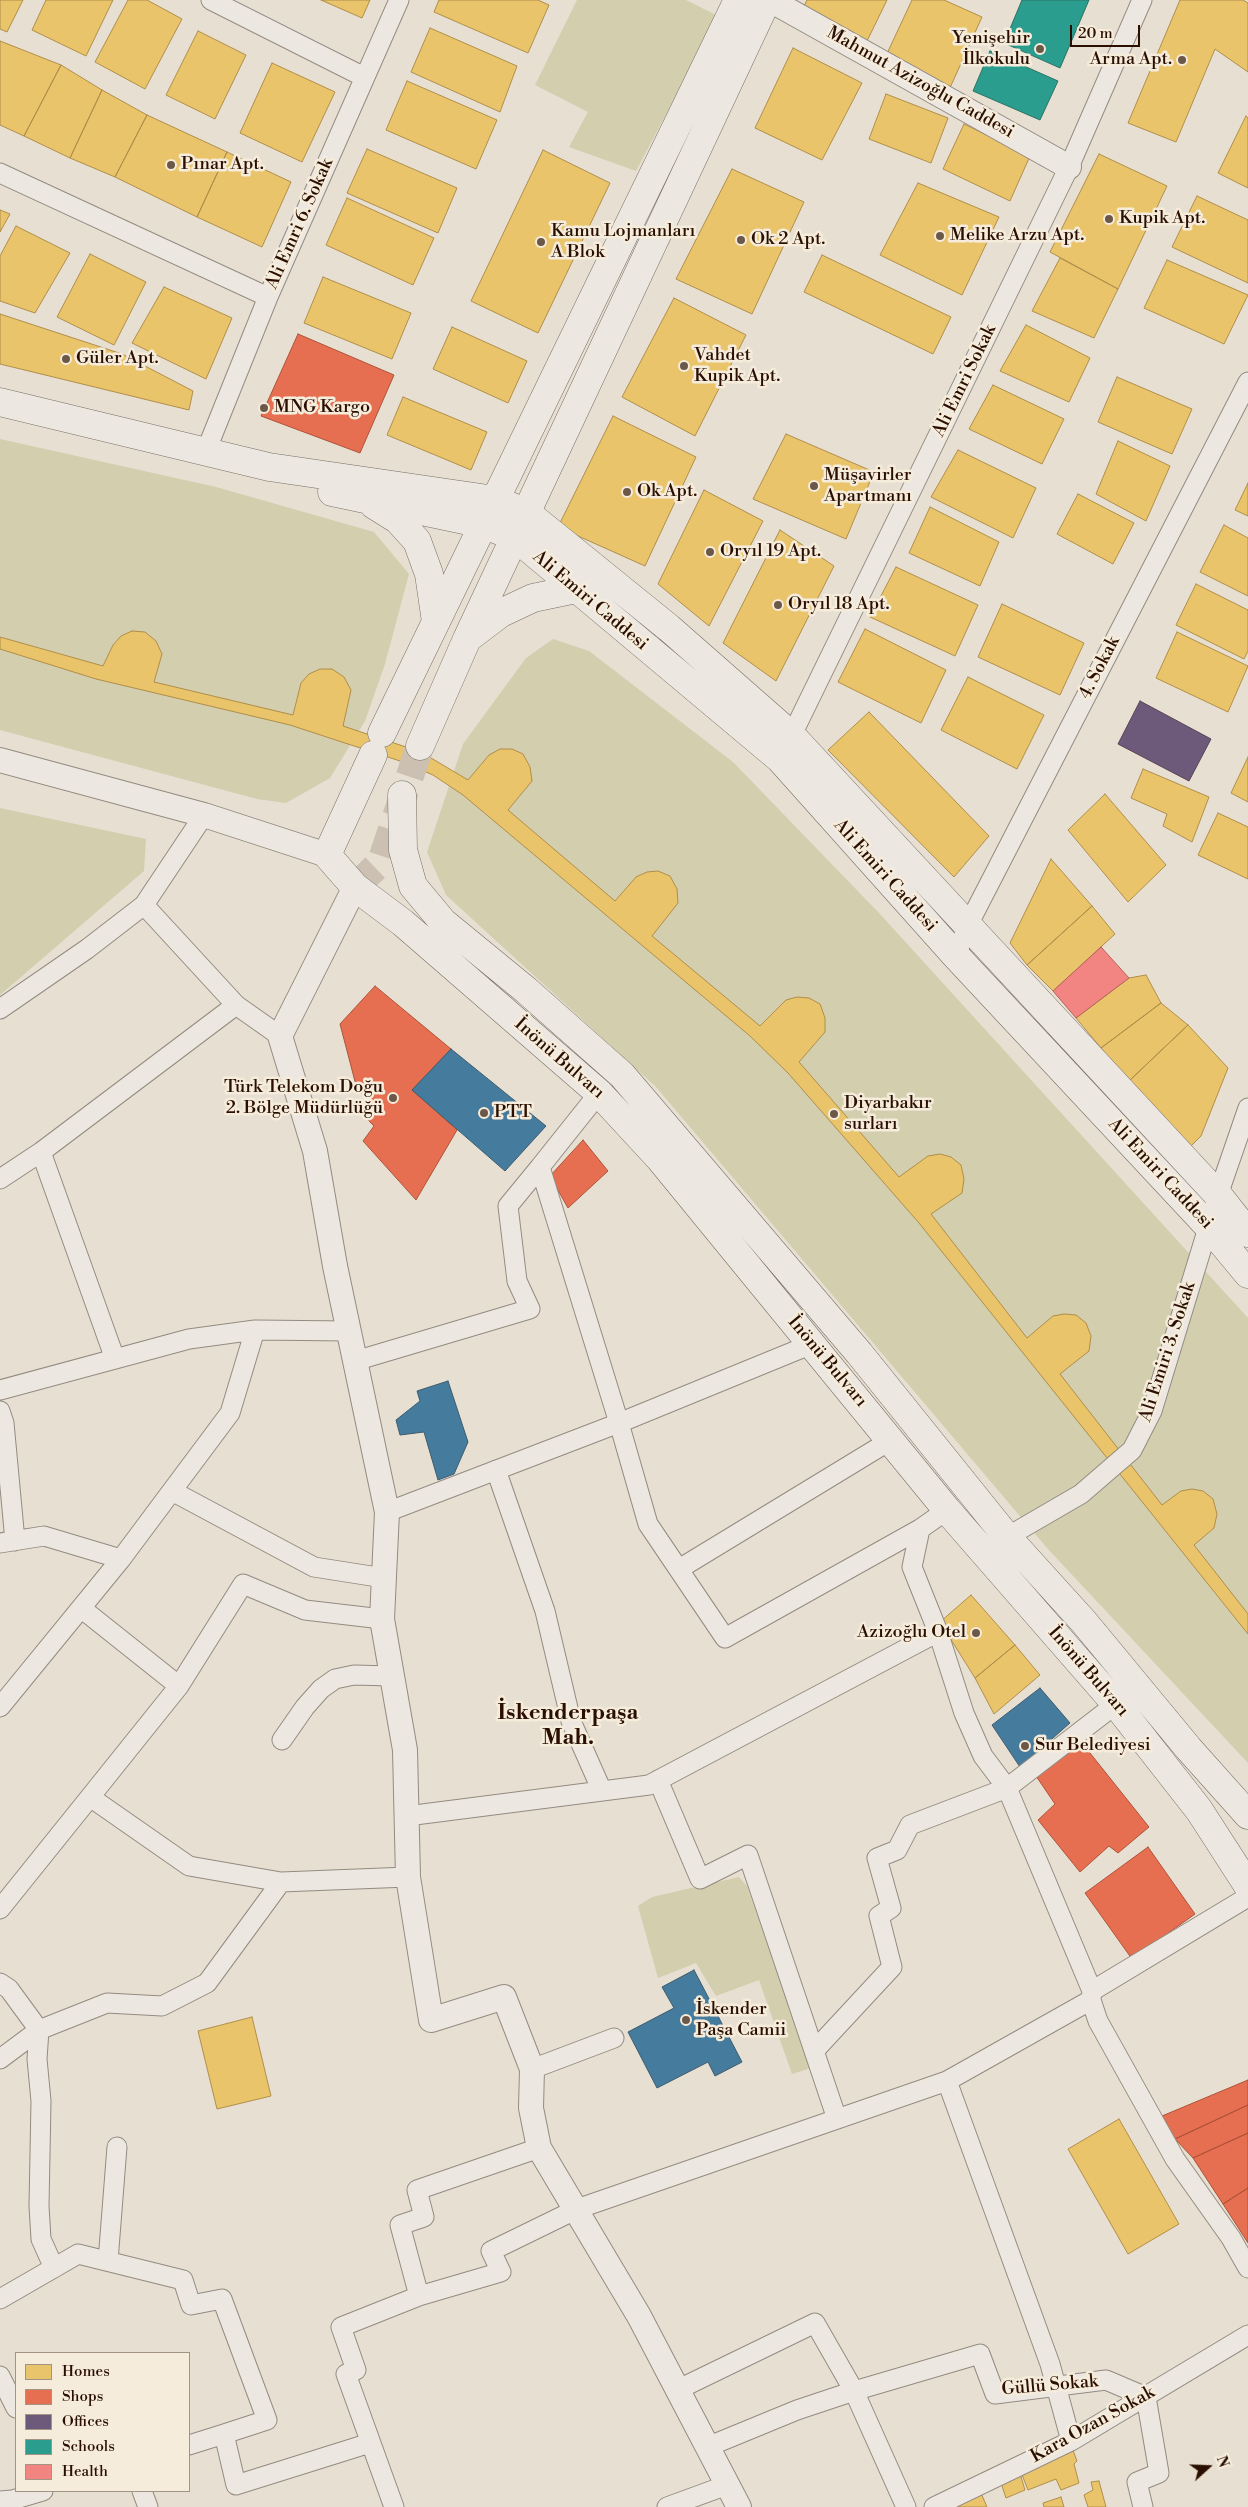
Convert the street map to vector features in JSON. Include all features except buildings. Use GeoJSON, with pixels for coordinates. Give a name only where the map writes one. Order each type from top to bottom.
{"type":"FeatureCollection","features":[{"type":"Feature","properties":{"kind":"main road"},"geometry":{"type":"LineString","coordinates":[[328,855],[377,744],[738,0]]}},
{"type":"Feature","properties":{"kind":"main road"},"geometry":{"type":"LineString","coordinates":[[420,746],[467,639],[768,0]]}},
{"type":"Feature","properties":{"kind":"main road"},"geometry":{"type":"LineString","coordinates":[[0,402],[116,432],[206,451],[269,467],[495,500],[527,513],[669,628],[967,927],[1218,1195],[1248,1233]]}},
{"type":"Feature","properties":{"kind":"main road","name":"Ali Emiri Caddesi"},"geometry":{"type":"LineString","coordinates":[[269,467],[298,485],[483,524],[515,537],[576,589],[786,747],[956,956],[1209,1227],[1248,1274]]}},
{"type":"Feature","properties":{"kind":"main road"},"geometry":{"type":"LineString","coordinates":[[364,499],[398,520],[417,541],[429,574],[436,622]]}},
{"type":"Feature","properties":{"kind":"main road"},"geometry":{"type":"LineString","coordinates":[[467,639],[501,613],[533,598],[576,589]]}},
{"type":"Feature","properties":{"kind":"main road"},"geometry":{"type":"LineString","coordinates":[[402,795],[403,850],[414,886],[443,922],[526,990],[622,1075],[854,1347],[1008,1537],[1084,1622],[1189,1749],[1248,1815]]}},
{"type":"Feature","properties":{"kind":"main road","name":"İnönü Bulvarı"},"geometry":{"type":"LineString","coordinates":[[328,855],[354,887],[402,923],[599,1093],[660,1159],[947,1510],[1116,1704],[1199,1810],[1248,1886]]}},
{"type":"Feature","properties":{"kind":"street"},"geometry":{"type":"LineString","coordinates":[[211,0],[364,77]]}},
{"type":"Feature","properties":{"kind":"street","name":"Ali Emri 6. Sokak"},"geometry":{"type":"LineString","coordinates":[[206,451],[268,297],[399,0]]}},
{"type":"Feature","properties":{"kind":"street","name":"Mahmut Azizoğlu Caddesi"},"geometry":{"type":"LineString","coordinates":[[768,0],[1069,167]]}},
{"type":"Feature","properties":{"kind":"street","name":"Ali Emri Sokak"},"geometry":{"type":"LineString","coordinates":[[786,747],[1069,167],[1142,0]]}},
{"type":"Feature","properties":{"kind":"street"},"geometry":{"type":"LineString","coordinates":[[0,173],[268,297]]}},
{"type":"Feature","properties":{"kind":"street","name":"4. Sokak"},"geometry":{"type":"LineString","coordinates":[[956,956],[967,927],[1248,382]]}},
{"type":"Feature","properties":{"kind":"street"},"geometry":{"type":"LineString","coordinates":[[0,760],[204,815],[328,855]]}},
{"type":"Feature","properties":{"kind":"street"},"geometry":{"type":"LineString","coordinates":[[0,1009],[87,950],[144,905],[204,815]]}},
{"type":"Feature","properties":{"kind":"street"},"geometry":{"type":"LineString","coordinates":[[280,1036],[354,887]]}},
{"type":"Feature","properties":{"kind":"street"},"geometry":{"type":"LineString","coordinates":[[144,905],[236,1005],[280,1036],[315,1151],[334,1266],[387,1512],[382,1619],[405,1750],[408,1876],[431,2020],[504,1997],[532,2068],[531,2108],[539,2148],[639,2316],[738,2507]]}},
{"type":"Feature","properties":{"kind":"street"},"geometry":{"type":"LineString","coordinates":[[0,1179],[41,1152],[236,1005]]}},
{"type":"Feature","properties":{"kind":"street"},"geometry":{"type":"LineString","coordinates":[[355,1361],[530,1309],[517,1281],[508,1206],[599,1093]]}},
{"type":"Feature","properties":{"kind":"street","name":"Ali Emiri 3. Sokak"},"geometry":{"type":"LineString","coordinates":[[1008,1537],[1081,1494],[1132,1450],[1152,1411],[1218,1195],[1248,1108]]}},
{"type":"Feature","properties":{"kind":"street"},"geometry":{"type":"LineString","coordinates":[[41,1152],[115,1359]]}},
{"type":"Feature","properties":{"kind":"street"},"geometry":{"type":"LineString","coordinates":[[540,1167],[648,1524],[725,1638],[920,1529],[947,1510]]}},
{"type":"Feature","properties":{"kind":"street"},"geometry":{"type":"LineString","coordinates":[[0,1390],[189,1339],[255,1330],[348,1331]]}},
{"type":"Feature","properties":{"kind":"street"},"geometry":{"type":"LineString","coordinates":[[0,1707],[121,1559],[230,1413],[255,1330]]}},
{"type":"Feature","properties":{"kind":"street"},"geometry":{"type":"LineString","coordinates":[[387,1512],[619,1423],[812,1344]]}},
{"type":"Feature","properties":{"kind":"street"},"geometry":{"type":"LineString","coordinates":[[0,1412],[4,1423],[8,1542],[44,1536],[121,1559]]}},
{"type":"Feature","properties":{"kind":"street"},"geometry":{"type":"LineString","coordinates":[[679,1569],[891,1440]]}},
{"type":"Feature","properties":{"kind":"street"},"geometry":{"type":"LineString","coordinates":[[496,1470],[544,1611],[571,1721],[602,1791]]}},
{"type":"Feature","properties":{"kind":"street"},"geometry":{"type":"LineString","coordinates":[[172,1491],[314,1567],[384,1578]]}},
{"type":"Feature","properties":{"kind":"street"},"geometry":{"type":"LineString","coordinates":[[920,1529],[912,1567],[938,1632],[964,1713],[983,1756],[1007,1788],[1092,1996],[1098,2021],[1175,2159],[1231,2238],[1248,2268]]}},
{"type":"Feature","properties":{"kind":"street"},"geometry":{"type":"LineString","coordinates":[[0,1909],[179,1686],[243,1584],[305,1610],[382,1619]]}},
{"type":"Feature","properties":{"kind":"street"},"geometry":{"type":"LineString","coordinates":[[81,1608],[179,1686]]}},
{"type":"Feature","properties":{"kind":"street"},"geometry":{"type":"LineString","coordinates":[[407,1816],[649,1785],[938,1632]]}},
{"type":"Feature","properties":{"kind":"street"},"geometry":{"type":"LineString","coordinates":[[282,1740],[305,1707],[321,1689],[335,1679],[354,1675],[392,1676]]}},
{"type":"Feature","properties":{"kind":"street"},"geometry":{"type":"LineString","coordinates":[[814,2052],[892,1966],[879,1916],[891,1908],[877,1858],[897,1850],[910,1825],[1007,1788],[1116,1704]]}},
{"type":"Feature","properties":{"kind":"street"},"geometry":{"type":"LineString","coordinates":[[658,1780],[700,1879],[748,1855],[837,2119]]}},
{"type":"Feature","properties":{"kind":"street"},"geometry":{"type":"LineString","coordinates":[[90,1797],[190,1866],[281,1882],[408,1876]]}},
{"type":"Feature","properties":{"kind":"street"},"geometry":{"type":"LineString","coordinates":[[0,2059],[39,2030],[107,2003],[162,2006],[207,1982],[281,1882]]}},
{"type":"Feature","properties":{"kind":"street"},"geometry":{"type":"LineString","coordinates":[[394,2507],[346,2374],[356,2370],[341,2327],[419,2296],[501,2272],[491,2251],[577,2209],[947,2081],[1092,1996],[1248,1897]]}},
{"type":"Feature","properties":{"kind":"street"},"geometry":{"type":"LineString","coordinates":[[0,1983],[9,1989],[39,2030],[37,2059],[41,2101],[39,2206],[41,2239],[54,2268]]}},
{"type":"Feature","properties":{"kind":"street"},"geometry":{"type":"LineString","coordinates":[[532,2068],[614,2038]]}},
{"type":"Feature","properties":{"kind":"street"},"geometry":{"type":"LineString","coordinates":[[947,2081],[1050,2364],[1071,2441]]}},
{"type":"Feature","properties":{"kind":"street"},"geometry":{"type":"LineString","coordinates":[[108,2261],[117,2147]]}},
{"type":"Feature","properties":{"kind":"street"},"geometry":{"type":"LineString","coordinates":[[419,2296],[400,2225],[424,2217],[417,2190],[539,2148]]}},
{"type":"Feature","properties":{"kind":"street"},"geometry":{"type":"LineString","coordinates":[[0,2298],[78,2254],[183,2280],[191,2304],[222,2299],[267,2420],[190,2445]]}},
{"type":"Feature","properties":{"kind":"street"},"geometry":{"type":"LineString","coordinates":[[677,2390],[815,2323],[854,2391],[906,2507]]}},
{"type":"Feature","properties":{"kind":"street","name":"Kara Ozan Sokak"},"geometry":{"type":"LineString","coordinates":[[934,2507],[1071,2441],[1248,2335]]}},
{"type":"Feature","properties":{"kind":"street","name":"Güllü Sokak"},"geometry":{"type":"LineString","coordinates":[[854,2391],[980,2354],[995,2394],[1056,2388],[1106,2380],[1146,2397]]}},
{"type":"Feature","properties":{"kind":"street"},"geometry":{"type":"LineString","coordinates":[[0,2376],[15,2406]]}},
{"type":"Feature","properties":{"kind":"street"},"geometry":{"type":"LineString","coordinates":[[707,2447],[797,2410],[854,2391]]}},
{"type":"Feature","properties":{"kind":"street"},"geometry":{"type":"LineString","coordinates":[[1143,2507],[1137,2482],[1159,2473],[1146,2397]]}},
{"type":"Feature","properties":{"kind":"street"},"geometry":{"type":"LineString","coordinates":[[224,2434],[236,2485],[370,2443]]}},
{"type":"Feature","properties":{"kind":"street"},"geometry":{"type":"LineString","coordinates":[[667,2507],[727,2485]]}},
{"type":"Feature","properties":{"kind":"street"},"geometry":{"type":"LineString","coordinates":[[0,2501],[12,2500],[40,2492]]}},
{"type":"Feature","properties":{"kind":"street"},"geometry":{"type":"LineString","coordinates":[[142,2492],[148,2507]]}},
{"type":"Feature","properties":{"kind":"shaded area"},"geometry":{"type":"Polygon","coordinates":[[[577,0],[686,0],[718,16],[636,171],[569,147],[588,112],[535,85],[577,0]]]}},
{"type":"Feature","properties":{"kind":"shaded area"},"geometry":{"type":"Polygon","coordinates":[[[0,439],[216,487],[374,532],[409,574],[385,664],[365,721],[330,778],[286,803],[257,799],[0,730],[0,439]]]}},
{"type":"Feature","properties":{"kind":"shaded area"},"geometry":{"type":"Polygon","coordinates":[[[553,639],[589,651],[733,762],[879,913],[1248,1318],[1248,1763],[1047,1548],[656,1087],[446,895],[427,852],[463,744],[526,658],[553,639]]]}},
{"type":"Feature","properties":{"kind":"shaded area"},"geometry":{"type":"Polygon","coordinates":[[[0,808],[146,839],[144,871],[0,995],[0,808]]]}},
{"type":"Feature","properties":{"kind":"shaded area"},"geometry":{"type":"Polygon","coordinates":[[[739,1877],[747,1886],[811,2068],[792,2074],[759,1980],[716,1996],[696,1963],[658,1978],[638,1906],[652,1897],[739,1877]]]}},
{"type":"Feature","properties":{"kind":"tunnel"},"geometry":{"type":"LineString","coordinates":[[355,887],[381,862],[420,746]]}},
{"type":"Feature","properties":{"kind":"place","name":"Yenişehir İlkokulu"},"geometry":{"type":"Point","coordinates":[1040,49]}},
{"type":"Feature","properties":{"kind":"place","name":"Arma Apt."},"geometry":{"type":"Point","coordinates":[1182,60]}},
{"type":"Feature","properties":{"kind":"place","name":"Pınar Apt."},"geometry":{"type":"Point","coordinates":[171,165]}},
{"type":"Feature","properties":{"kind":"place","name":"Kupik Apt."},"geometry":{"type":"Point","coordinates":[1109,219]}},
{"type":"Feature","properties":{"kind":"place","name":"Melike Arzu Apt."},"geometry":{"type":"Point","coordinates":[940,236]}},
{"type":"Feature","properties":{"kind":"place","name":"Ok 2 Apt."},"geometry":{"type":"Point","coordinates":[741,240]}},
{"type":"Feature","properties":{"kind":"place","name":"Kamu Lojmanları A Blok"},"geometry":{"type":"Point","coordinates":[541,242]}},
{"type":"Feature","properties":{"kind":"place","name":"Güler Apt."},"geometry":{"type":"Point","coordinates":[66,359]}},
{"type":"Feature","properties":{"kind":"place","name":"Vahdet Kupik Apt."},"geometry":{"type":"Point","coordinates":[684,366]}},
{"type":"Feature","properties":{"kind":"place","name":"MNG Kargo"},"geometry":{"type":"Point","coordinates":[264,408]}},
{"type":"Feature","properties":{"kind":"place","name":"Müşavirler Apartmanı"},"geometry":{"type":"Point","coordinates":[814,486]}},
{"type":"Feature","properties":{"kind":"place","name":"Ok Apt."},"geometry":{"type":"Point","coordinates":[627,492]}},
{"type":"Feature","properties":{"kind":"place","name":"Oryıl 19 Apt."},"geometry":{"type":"Point","coordinates":[710,552]}},
{"type":"Feature","properties":{"kind":"place","name":"Oryıl 18 Apt."},"geometry":{"type":"Point","coordinates":[778,605]}},
{"type":"Feature","properties":{"kind":"place","name":"Türk Telekom Doğu 2. Bölge Müdürlüğü"},"geometry":{"type":"Point","coordinates":[393,1098]}},
{"type":"Feature","properties":{"kind":"place","name":"PTT"},"geometry":{"type":"Point","coordinates":[484,1113]}},
{"type":"Feature","properties":{"kind":"place","name":"Diyarbakır surları"},"geometry":{"type":"Point","coordinates":[834,1114]}},
{"type":"Feature","properties":{"kind":"place","name":"Azizoğlu Otel"},"geometry":{"type":"Point","coordinates":[976,1633]}},
{"type":"Feature","properties":{"kind":"place","name":"Sur Belediyesi"},"geometry":{"type":"Point","coordinates":[1025,1746]}},
{"type":"Feature","properties":{"kind":"place","name":"İskender Paşa Camii"},"geometry":{"type":"Point","coordinates":[686,2020]}},
{"type":"Feature","properties":{"kind":"district","name":"İskenderpaşa Mah."},"geometry":{"type":"Point","coordinates":[568,1726]}}]}
